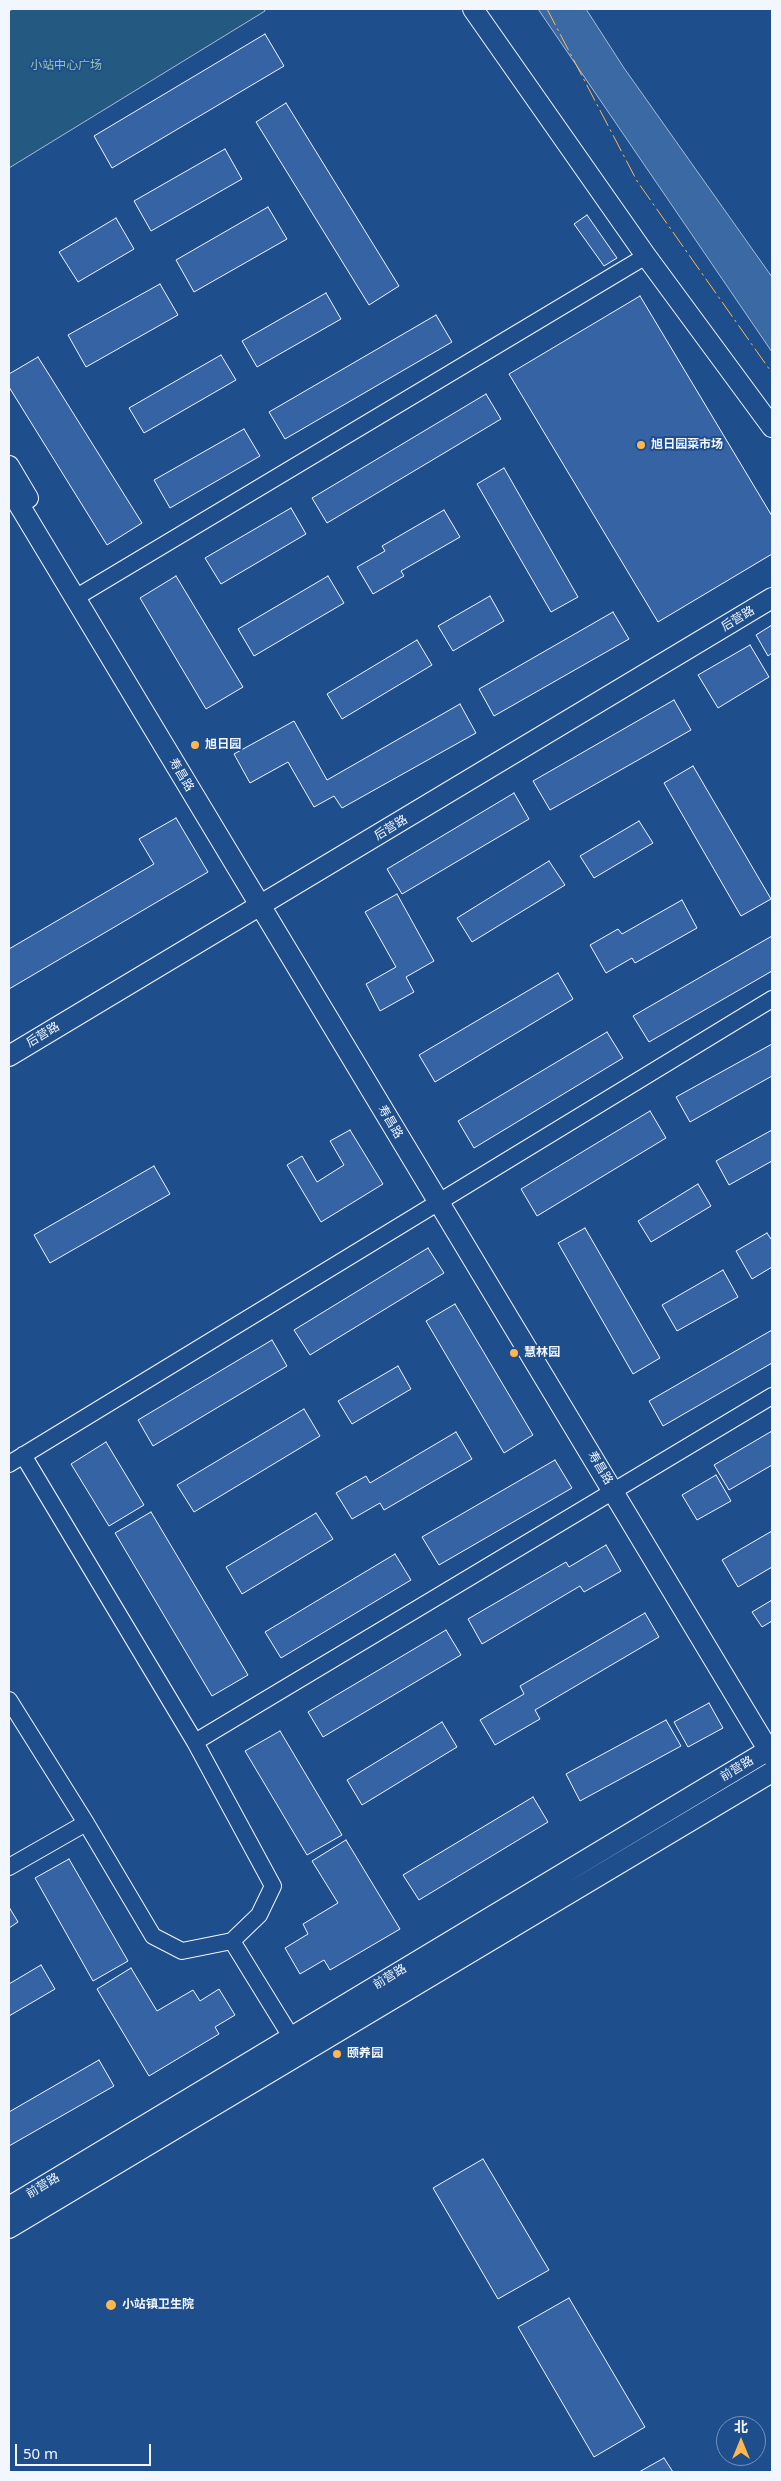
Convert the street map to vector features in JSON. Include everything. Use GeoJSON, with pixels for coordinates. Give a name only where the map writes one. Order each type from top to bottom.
{"type":"FeatureCollection","features":[{"type":"Feature","properties":{"kind":"street"},"geometry":{"type":"LineString","coordinates":[[473,9],[646,256],[772,427]]}},
{"type":"Feature","properties":{"kind":"street"},"geometry":{"type":"LineString","coordinates":[[80,595],[646,256]]}},
{"type":"Feature","properties":{"kind":"street","name":"寿昌路"},"geometry":{"type":"LineString","coordinates":[[9,466],[80,595],[619,1488],[754,1714],[770,1747]]}},
{"type":"Feature","properties":{"kind":"street","name":"寿昌路"},"geometry":{"type":"LineString","coordinates":[[9,488],[80,595]]}},
{"type":"Feature","properties":{"kind":"street","name":"后营路"},"geometry":{"type":"LineString","coordinates":[[9,1056],[772,598]]}},
{"type":"Feature","properties":{"kind":"street"},"geometry":{"type":"LineString","coordinates":[[9,1700],[86,1823],[153,1936],[182,1950],[232,1941],[259,1915],[273,1886],[195,1742],[16,1460],[772,999]]}},
{"type":"Feature","properties":{"kind":"street"},"geometry":{"type":"LineString","coordinates":[[195,1742],[772,1396]]}},
{"type":"Feature","properties":{"kind":"street"},"geometry":{"type":"LineString","coordinates":[[741,1766],[749,1754],[754,1714]]}},
{"type":"Feature","properties":{"kind":"street"},"geometry":{"type":"LineString","coordinates":[[751,1785],[762,1770],[770,1747]]}},
{"type":"Feature","properties":{"kind":"street","name":"前营路"},"geometry":{"type":"LineString","coordinates":[[9,2207],[770,1747]]}},
{"type":"Feature","properties":{"kind":"street","name":"前营路"},"geometry":{"type":"LineString","coordinates":[[9,2228],[772,1772]]}},
{"type":"Feature","properties":{"kind":"street"},"geometry":{"type":"LineString","coordinates":[[9,1868],[86,1823]]}},
{"type":"Feature","properties":{"kind":"street"},"geometry":{"type":"LineString","coordinates":[[232,1941],[301,2053]]}},
{"type":"Feature","properties":{"kind":"green space","name":"小站中心广场"},"geometry":{"type":"Polygon","coordinates":[[[13,9],[264,9],[265,11],[9,168],[9,11],[13,9]]]}},
{"type":"Feature","properties":{"kind":"shaded area"},"geometry":{"type":"Polygon","coordinates":[[[538,9],[586,9],[624,68],[772,277],[772,352],[538,9]]]}},
{"type":"Feature","properties":{"kind":"building"},"geometry":{"type":"Polygon","coordinates":[[[265,34],[284,66],[112,168],[94,136],[265,34]]]}},
{"type":"Feature","properties":{"kind":"building"},"geometry":{"type":"Polygon","coordinates":[[[286,103],[399,286],[369,305],[256,122],[286,103]]]}},
{"type":"Feature","properties":{"kind":"building"},"geometry":{"type":"Polygon","coordinates":[[[225,149],[242,179],[151,231],[134,201],[225,149]]]}},
{"type":"Feature","properties":{"kind":"building"},"geometry":{"type":"Polygon","coordinates":[[[268,207],[287,239],[194,292],[176,260],[268,207]]]}},
{"type":"Feature","properties":{"kind":"building"},"geometry":{"type":"Polygon","coordinates":[[[587,215],[617,258],[604,266],[574,224],[587,215]]]}},
{"type":"Feature","properties":{"kind":"building"},"geometry":{"type":"Polygon","coordinates":[[[116,218],[134,249],[78,282],[59,252],[116,218]]]}},
{"type":"Feature","properties":{"kind":"building"},"geometry":{"type":"Polygon","coordinates":[[[160,284],[178,315],[86,367],[68,335],[160,284]]]}},
{"type":"Feature","properties":{"kind":"building"},"geometry":{"type":"Polygon","coordinates":[[[326,293],[341,319],[257,367],[242,341],[326,293]]]}},
{"type":"Feature","properties":{"kind":"building","name":"旭日园菜市场"},"geometry":{"type":"Polygon","coordinates":[[[640,296],[772,516],[772,554],[658,622],[509,374],[640,296]]]}},
{"type":"Feature","properties":{"kind":"building"},"geometry":{"type":"Polygon","coordinates":[[[436,315],[452,342],[285,439],[269,412],[436,315]]]}},
{"type":"Feature","properties":{"kind":"building"},"geometry":{"type":"Polygon","coordinates":[[[221,355],[236,380],[144,433],[129,408],[221,355]]]}},
{"type":"Feature","properties":{"kind":"building"},"geometry":{"type":"Polygon","coordinates":[[[38,357],[142,523],[107,545],[9,387],[9,374],[38,357]]]}},
{"type":"Feature","properties":{"kind":"building"},"geometry":{"type":"Polygon","coordinates":[[[486,394],[501,419],[327,523],[312,498],[486,394]]]}},
{"type":"Feature","properties":{"kind":"building"},"geometry":{"type":"Polygon","coordinates":[[[244,429],[260,456],[170,508],[154,480],[244,429]]]}},
{"type":"Feature","properties":{"kind":"building"},"geometry":{"type":"Polygon","coordinates":[[[504,468],[578,597],[551,612],[477,484],[504,468]]]}},
{"type":"Feature","properties":{"kind":"building"},"geometry":{"type":"Polygon","coordinates":[[[291,508],[306,534],[221,584],[205,558],[291,508]]]}},
{"type":"Feature","properties":{"kind":"building"},"geometry":{"type":"Polygon","coordinates":[[[444,510],[460,537],[401,571],[404,576],[373,594],[357,567],[385,551],[382,546],[444,510]]]}},
{"type":"Feature","properties":{"kind":"building"},"geometry":{"type":"Polygon","coordinates":[[[176,576],[243,687],[206,709],[140,598],[176,576]]]}},
{"type":"Feature","properties":{"kind":"building"},"geometry":{"type":"Polygon","coordinates":[[[328,576],[344,603],[254,656],[238,629],[328,576]]]}},
{"type":"Feature","properties":{"kind":"building"},"geometry":{"type":"Polygon","coordinates":[[[490,596],[504,621],[453,651],[438,626],[490,596]]]}},
{"type":"Feature","properties":{"kind":"building"},"geometry":{"type":"Polygon","coordinates":[[[613,612],[629,639],[494,716],[479,689],[613,612]]]}},
{"type":"Feature","properties":{"kind":"building"},"geometry":{"type":"Polygon","coordinates":[[[772,625],[772,653],[768,656],[756,635],[772,625]]]}},
{"type":"Feature","properties":{"kind":"building"},"geometry":{"type":"Polygon","coordinates":[[[417,640],[432,665],[342,719],[327,694],[417,640]]]}},
{"type":"Feature","properties":{"kind":"building"},"geometry":{"type":"Polygon","coordinates":[[[750,645],[769,677],[718,708],[698,675],[750,645]]]}},
{"type":"Feature","properties":{"kind":"building"},"geometry":{"type":"Polygon","coordinates":[[[674,700],[691,730],[550,810],[533,781],[674,700]]]}},
{"type":"Feature","properties":{"kind":"building"},"geometry":{"type":"Polygon","coordinates":[[[460,704],[476,733],[342,808],[334,796],[314,807],[288,762],[250,783],[234,754],[294,721],[327,780],[460,704]]]}},
{"type":"Feature","properties":{"kind":"building"},"geometry":{"type":"Polygon","coordinates":[[[693,766],[771,899],[741,916],[664,783],[693,766]]]}},
{"type":"Feature","properties":{"kind":"building"},"geometry":{"type":"Polygon","coordinates":[[[514,793],[529,819],[402,894],[387,869],[514,793]]]}},
{"type":"Feature","properties":{"kind":"building"},"geometry":{"type":"Polygon","coordinates":[[[176,818],[208,872],[9,989],[9,949],[154,864],[139,839],[176,818]]]}},
{"type":"Feature","properties":{"kind":"building"},"geometry":{"type":"Polygon","coordinates":[[[639,821],[653,843],[594,878],[580,856],[639,821]]]}},
{"type":"Feature","properties":{"kind":"building"},"geometry":{"type":"Polygon","coordinates":[[[549,861],[565,885],[472,942],[457,918],[549,861]]]}},
{"type":"Feature","properties":{"kind":"building"},"geometry":{"type":"Polygon","coordinates":[[[397,894],[434,961],[406,977],[414,992],[380,1011],[366,984],[396,967],[365,912],[397,894]]]}},
{"type":"Feature","properties":{"kind":"building"},"geometry":{"type":"Polygon","coordinates":[[[682,900],[697,928],[635,963],[632,958],[606,973],[590,945],[618,929],[622,934],[682,900]]]}},
{"type":"Feature","properties":{"kind":"building"},"geometry":{"type":"Polygon","coordinates":[[[772,936],[772,971],[649,1042],[633,1016],[772,936]]]}},
{"type":"Feature","properties":{"kind":"building"},"geometry":{"type":"Polygon","coordinates":[[[558,973],[573,999],[435,1082],[419,1055],[558,973]]]}},
{"type":"Feature","properties":{"kind":"building"},"geometry":{"type":"Polygon","coordinates":[[[607,1032],[623,1058],[474,1148],[458,1121],[607,1032]]]}},
{"type":"Feature","properties":{"kind":"building"},"geometry":{"type":"Polygon","coordinates":[[[772,1044],[772,1076],[690,1122],[676,1097],[772,1044]]]}},
{"type":"Feature","properties":{"kind":"building"},"geometry":{"type":"Polygon","coordinates":[[[650,1111],[666,1138],[537,1216],[521,1189],[650,1111]]]}},
{"type":"Feature","properties":{"kind":"building"},"geometry":{"type":"Polygon","coordinates":[[[350,1130],[383,1184],[321,1222],[287,1165],[302,1156],[317,1182],[344,1165],[330,1141],[350,1130]]]}},
{"type":"Feature","properties":{"kind":"building"},"geometry":{"type":"Polygon","coordinates":[[[772,1130],[772,1161],[729,1185],[716,1161],[772,1130]]]}},
{"type":"Feature","properties":{"kind":"building"},"geometry":{"type":"Polygon","coordinates":[[[154,1166],[170,1194],[50,1263],[34,1235],[154,1166]]]}},
{"type":"Feature","properties":{"kind":"building"},"geometry":{"type":"Polygon","coordinates":[[[698,1184],[711,1206],[651,1242],[638,1221],[698,1184]]]}},
{"type":"Feature","properties":{"kind":"building"},"geometry":{"type":"Polygon","coordinates":[[[585,1228],[660,1358],[633,1374],[558,1243],[585,1228]]]}},
{"type":"Feature","properties":{"kind":"building"},"geometry":{"type":"Polygon","coordinates":[[[767,1233],[772,1238],[772,1267],[752,1279],[736,1251],[767,1233]]]}},
{"type":"Feature","properties":{"kind":"building"},"geometry":{"type":"Polygon","coordinates":[[[428,1248],[444,1273],[310,1355],[294,1330],[428,1248]]]}},
{"type":"Feature","properties":{"kind":"building"},"geometry":{"type":"Polygon","coordinates":[[[723,1270],[738,1297],[677,1331],[662,1305],[723,1270]]]}},
{"type":"Feature","properties":{"kind":"building"},"geometry":{"type":"Polygon","coordinates":[[[455,1304],[533,1435],[504,1453],[426,1321],[455,1304]]]}},
{"type":"Feature","properties":{"kind":"building"},"geometry":{"type":"Polygon","coordinates":[[[772,1330],[772,1363],[663,1426],[649,1401],[772,1330]]]}},
{"type":"Feature","properties":{"kind":"building"},"geometry":{"type":"Polygon","coordinates":[[[272,1340],[287,1366],[153,1446],[138,1420],[272,1340]]]}},
{"type":"Feature","properties":{"kind":"building"},"geometry":{"type":"Polygon","coordinates":[[[398,1366],[411,1389],[352,1424],[338,1401],[398,1366]]]}},
{"type":"Feature","properties":{"kind":"building"},"geometry":{"type":"Polygon","coordinates":[[[304,1409],[320,1436],[194,1512],[177,1485],[304,1409]]]}},
{"type":"Feature","properties":{"kind":"building"},"geometry":{"type":"Polygon","coordinates":[[[772,1431],[772,1465],[729,1490],[714,1465],[772,1431]]]}},
{"type":"Feature","properties":{"kind":"building"},"geometry":{"type":"Polygon","coordinates":[[[456,1432],[472,1459],[384,1510],[380,1503],[352,1519],[336,1493],[366,1476],[370,1483],[456,1432]]]}},
{"type":"Feature","properties":{"kind":"building"},"geometry":{"type":"Polygon","coordinates":[[[106,1442],[144,1505],[109,1526],[71,1464],[106,1442]]]}},
{"type":"Feature","properties":{"kind":"building"},"geometry":{"type":"Polygon","coordinates":[[[555,1460],[572,1488],[439,1565],[422,1537],[555,1460]]]}},
{"type":"Feature","properties":{"kind":"building"},"geometry":{"type":"Polygon","coordinates":[[[716,1475],[731,1501],[697,1520],[682,1495],[716,1475]]]}},
{"type":"Feature","properties":{"kind":"building"},"geometry":{"type":"Polygon","coordinates":[[[151,1512],[248,1675],[212,1696],[115,1533],[151,1512]]]}},
{"type":"Feature","properties":{"kind":"building"},"geometry":{"type":"Polygon","coordinates":[[[316,1513],[333,1539],[242,1594],[226,1567],[316,1513]]]}},
{"type":"Feature","properties":{"kind":"building"},"geometry":{"type":"Polygon","coordinates":[[[772,1531],[772,1567],[738,1587],[722,1560],[772,1531]]]}},
{"type":"Feature","properties":{"kind":"building"},"geometry":{"type":"Polygon","coordinates":[[[606,1545],[621,1571],[584,1592],[580,1586],[482,1644],[468,1619],[566,1562],[569,1567],[606,1545]]]}},
{"type":"Feature","properties":{"kind":"building"},"geometry":{"type":"Polygon","coordinates":[[[395,1554],[411,1580],[281,1658],[265,1632],[395,1554]]]}},
{"type":"Feature","properties":{"kind":"building"},"geometry":{"type":"Polygon","coordinates":[[[772,1600],[772,1621],[762,1627],[752,1612],[772,1600]]]}},
{"type":"Feature","properties":{"kind":"building"},"geometry":{"type":"Polygon","coordinates":[[[645,1613],[659,1637],[535,1710],[540,1719],[495,1745],[480,1720],[524,1694],[520,1686],[645,1613]]]}},
{"type":"Feature","properties":{"kind":"building"},"geometry":{"type":"Polygon","coordinates":[[[446,1630],[461,1655],[323,1737],[308,1712],[446,1630]]]}},
{"type":"Feature","properties":{"kind":"building"},"geometry":{"type":"Polygon","coordinates":[[[709,1703],[723,1728],[688,1747],[674,1722],[709,1703]]]}},
{"type":"Feature","properties":{"kind":"building"},"geometry":{"type":"Polygon","coordinates":[[[666,1720],[681,1746],[580,1801],[566,1774],[666,1720]]]}},
{"type":"Feature","properties":{"kind":"building"},"geometry":{"type":"Polygon","coordinates":[[[442,1722],[457,1747],[362,1805],[347,1780],[442,1722]]]}},
{"type":"Feature","properties":{"kind":"building"},"geometry":{"type":"Polygon","coordinates":[[[280,1731],[342,1835],[307,1855],[245,1751],[280,1731]]]}},
{"type":"Feature","properties":{"kind":"building"},"geometry":{"type":"Polygon","coordinates":[[[533,1797],[548,1822],[419,1900],[403,1875],[533,1797]]]}},
{"type":"Feature","properties":{"kind":"building"},"geometry":{"type":"Polygon","coordinates":[[[346,1840],[400,1929],[330,1970],[324,1960],[300,1974],[285,1948],[308,1934],[303,1924],[338,1903],[312,1861],[346,1840]]]}},
{"type":"Feature","properties":{"kind":"building"},"geometry":{"type":"Polygon","coordinates":[[[69,1859],[128,1961],[93,1981],[35,1878],[69,1859]]]}},
{"type":"Feature","properties":{"kind":"building"},"geometry":{"type":"Polygon","coordinates":[[[9,1907],[18,1922],[9,1928],[9,1907]]]}},
{"type":"Feature","properties":{"kind":"building"},"geometry":{"type":"Polygon","coordinates":[[[41,1965],[55,1989],[9,2016],[9,1984],[41,1965]]]}},
{"type":"Feature","properties":{"kind":"building"},"geometry":{"type":"Polygon","coordinates":[[[131,1968],[157,2011],[193,1990],[200,2001],[219,1989],[235,2015],[215,2027],[219,2034],[149,2076],[97,1989],[131,1968]]]}},
{"type":"Feature","properties":{"kind":"building"},"geometry":{"type":"Polygon","coordinates":[[[99,2060],[114,2086],[9,2146],[9,2112],[99,2060]]]}},
{"type":"Feature","properties":{"kind":"building"},"geometry":{"type":"Polygon","coordinates":[[[483,2159],[549,2270],[498,2299],[433,2188],[483,2159]]]}},
{"type":"Feature","properties":{"kind":"building"},"geometry":{"type":"Polygon","coordinates":[[[569,2298],[645,2427],[594,2457],[518,2327],[569,2298]]]}},
{"type":"Feature","properties":{"kind":"building"},"geometry":{"type":"Polygon","coordinates":[[[664,2458],[673,2472],[639,2472],[664,2458]]]}},
{"type":"Feature","properties":{"kind":"power"},"geometry":{"type":"LineString","coordinates":[[547,9],[637,181],[772,373]]}},
{"type":"Feature","properties":{"kind":"place","name":"旭日园菜市场"},"geometry":{"type":"Point","coordinates":[641,445]}},
{"type":"Feature","properties":{"kind":"place","name":"旭日园"},"geometry":{"type":"Point","coordinates":[195,745]}},
{"type":"Feature","properties":{"kind":"place","name":"慧林园"},"geometry":{"type":"Point","coordinates":[514,1353]}},
{"type":"Feature","properties":{"kind":"place","name":"颐养园"},"geometry":{"type":"Point","coordinates":[337,2054]}},
{"type":"Feature","properties":{"kind":"place","name":"小站镇卫生院"},"geometry":{"type":"Point","coordinates":[111,2305]}}]}
